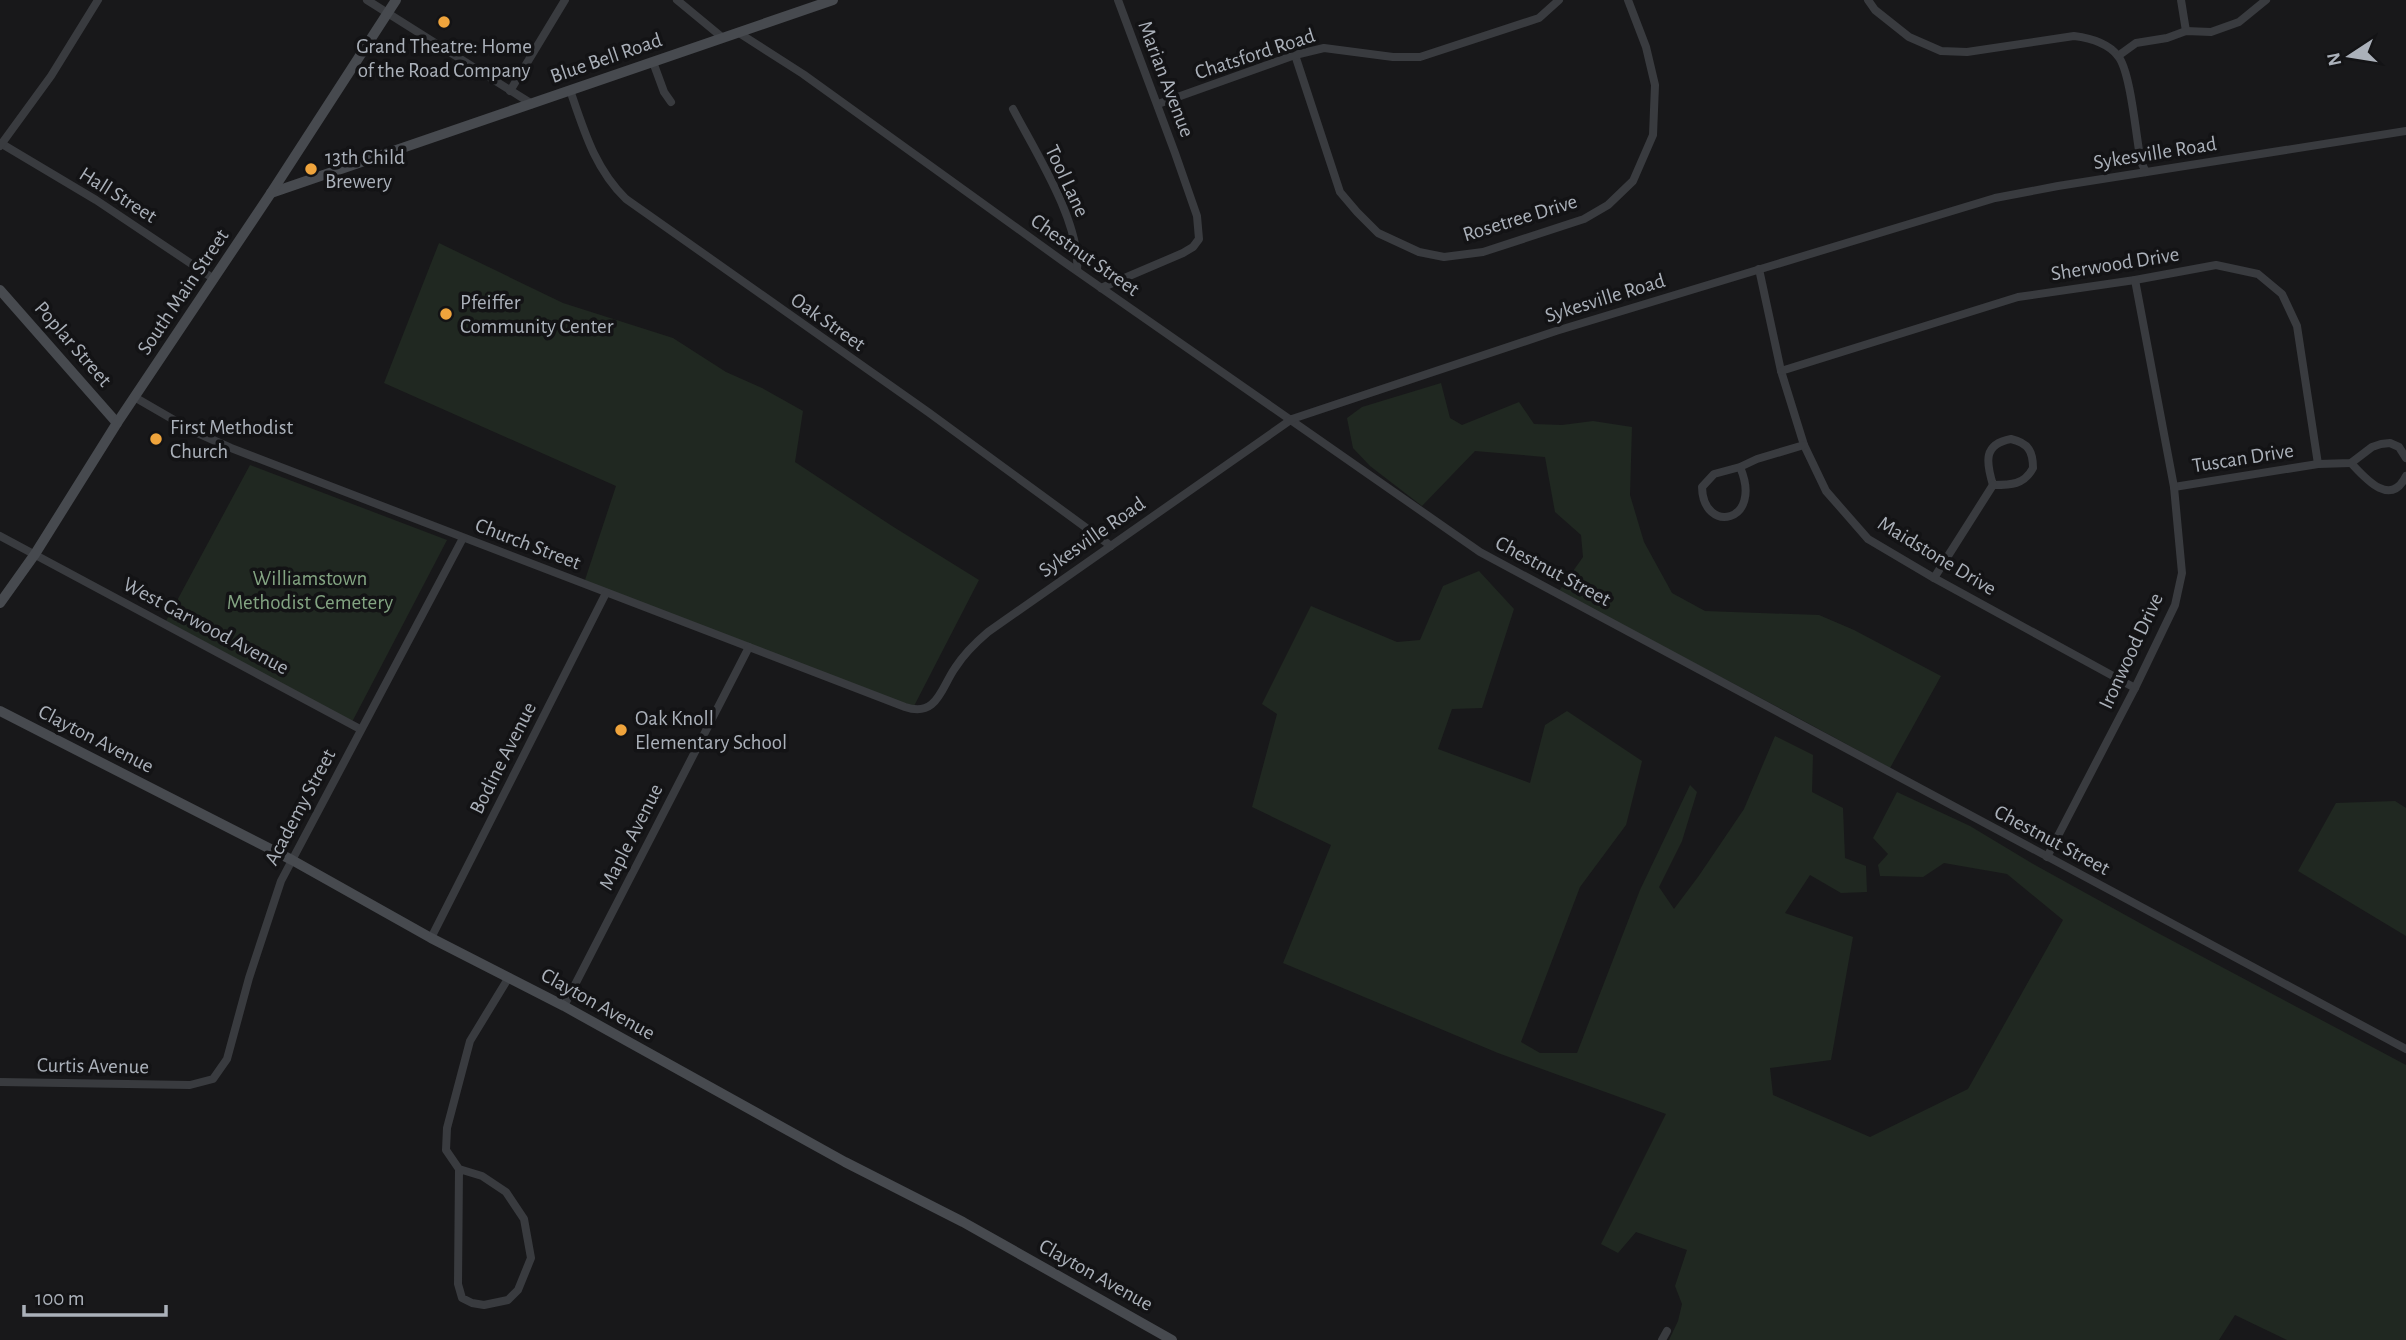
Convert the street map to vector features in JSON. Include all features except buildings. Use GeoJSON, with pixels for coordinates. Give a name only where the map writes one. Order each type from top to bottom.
{"type":"FeatureCollection","features":[{"type":"Feature","properties":{"kind":"main road","name":"South Main Street"},"geometry":{"type":"LineString","coordinates":[[0,603],[35,554],[117,423],[396,0]]}},
{"type":"Feature","properties":{"kind":"main road","name":"Blue Bell Road"},"geometry":{"type":"LineString","coordinates":[[271,193],[834,0]]}},
{"type":"Feature","properties":{"kind":"main road","name":"Poplar Street"},"geometry":{"type":"LineString","coordinates":[[0,290],[117,423]]}},
{"type":"Feature","properties":{"kind":"main road","name":"Clayton Avenue"},"geometry":{"type":"LineString","coordinates":[[0,711],[292,860],[431,938],[564,1006],[845,1162],[963,1222],[1172,1340]]}},
{"type":"Feature","properties":{"kind":"street"},"geometry":{"type":"LineString","coordinates":[[1,145],[51,76],[98,0]]}},
{"type":"Feature","properties":{"kind":"street"},"geometry":{"type":"LineString","coordinates":[[367,0],[533,104]]}},
{"type":"Feature","properties":{"kind":"street"},"geometry":{"type":"LineString","coordinates":[[510,91],[565,0]]}},
{"type":"Feature","properties":{"kind":"street"},"geometry":{"type":"LineString","coordinates":[[677,0],[723,38]]}},
{"type":"Feature","properties":{"kind":"street","name":"Marian Avenue"},"geometry":{"type":"LineString","coordinates":[[1101,288],[1183,253],[1199,239],[1197,216],[1118,0]]}},
{"type":"Feature","properties":{"kind":"street","name":"Chatsford Road"},"geometry":{"type":"LineString","coordinates":[[1158,104],[1295,55],[1324,48],[1392,57],[1420,57],[1539,18],[1559,0]]}},
{"type":"Feature","properties":{"kind":"street","name":"Rosetree Drive"},"geometry":{"type":"LineString","coordinates":[[1295,55],[1340,192],[1357,212],[1378,233],[1419,252],[1444,257],[1483,252],[1584,219],[1608,205],[1633,181],[1653,135],[1655,85],[1646,47],[1628,0]]}},
{"type":"Feature","properties":{"kind":"street"},"geometry":{"type":"LineString","coordinates":[[1868,0],[1875,10],[1909,37],[1941,51],[1967,52],[2074,36],[2089,38],[2110,48],[2125,67],[2141,162],[2146,172]]}},
{"type":"Feature","properties":{"kind":"street"},"geometry":{"type":"LineString","coordinates":[[2181,0],[2186,31]]}},
{"type":"Feature","properties":{"kind":"street"},"geometry":{"type":"LineString","coordinates":[[2118,56],[2136,43],[2167,38],[2186,31],[2211,32],[2239,22],[2266,0]]}},
{"type":"Feature","properties":{"kind":"street","name":"Chestnut Street"},"geometry":{"type":"LineString","coordinates":[[740,33],[803,74],[1101,288],[1413,506],[1500,563],[2406,1049]]}},
{"type":"Feature","properties":{"kind":"street"},"geometry":{"type":"LineString","coordinates":[[653,62],[664,92],[671,102]]}},
{"type":"Feature","properties":{"kind":"street","name":"Oak Street"},"geometry":{"type":"LineString","coordinates":[[570,90],[599,166],[612,186],[626,199],[928,412],[1111,546]]}},
{"type":"Feature","properties":{"kind":"street","name":"Tool Lane"},"geometry":{"type":"LineString","coordinates":[[1013,109],[1067,217],[1078,256],[1077,270]]}},
{"type":"Feature","properties":{"kind":"street","name":"Sykesville Road"},"geometry":{"type":"LineString","coordinates":[[914,710],[926,708],[936,701],[964,655],[988,632],[1292,419],[1556,331],[1995,198],[2406,131]]}},
{"type":"Feature","properties":{"kind":"street","name":"Hall Street"},"geometry":{"type":"LineString","coordinates":[[1,145],[96,200],[214,279]]}},
{"type":"Feature","properties":{"kind":"street","name":"Sherwood Drive"},"geometry":{"type":"LineString","coordinates":[[1781,371],[2018,297],[2216,265],[2258,274],[2282,294],[2297,326],[2318,464]]}},
{"type":"Feature","properties":{"kind":"street","name":"Maidstone Drive"},"geometry":{"type":"LineString","coordinates":[[1759,269],[1781,371],[1804,445],[1826,491],[1868,539],[2135,688]]}},
{"type":"Feature","properties":{"kind":"street","name":"Ironwood Drive"},"geometry":{"type":"LineString","coordinates":[[2047,857],[2175,606],[2182,573],[2174,487],[2135,280]]}},
{"type":"Feature","properties":{"kind":"street","name":"Church Street"},"geometry":{"type":"LineString","coordinates":[[136,398],[208,439],[914,710]]}},
{"type":"Feature","properties":{"kind":"street"},"geometry":{"type":"LineString","coordinates":[[1934,578],[1993,485],[1988,465],[1992,447],[2011,439],[2021,441],[2030,448],[2034,468],[2029,476],[2023,482],[2013,485],[1993,485]]}},
{"type":"Feature","properties":{"kind":"street"},"geometry":{"type":"LineString","coordinates":[[2406,458],[2399,447],[2390,443],[2372,447],[2351,463],[2369,483],[2385,490],[2398,486],[2406,476]]}},
{"type":"Feature","properties":{"kind":"street"},"geometry":{"type":"LineString","coordinates":[[1740,467],[1745,486],[1744,505],[1739,512],[1732,515],[1711,513],[1704,505],[1702,487],[1714,474],[1804,445]]}},
{"type":"Feature","properties":{"kind":"street","name":"Tuscan Drive"},"geometry":{"type":"LineString","coordinates":[[2174,487],[2318,464],[2351,463]]}},
{"type":"Feature","properties":{"kind":"street","name":"West Garwood Avenue"},"geometry":{"type":"LineString","coordinates":[[0,536],[360,729]]}},
{"type":"Feature","properties":{"kind":"street","name":"Academy Street"},"geometry":{"type":"LineString","coordinates":[[185,1085],[213,1079],[227,1059],[270,908],[360,729],[463,538]]}},
{"type":"Feature","properties":{"kind":"street","name":"Bodine Avenue"},"geometry":{"type":"LineString","coordinates":[[431,938],[606,593]]}},
{"type":"Feature","properties":{"kind":"street","name":"Maple Avenue"},"geometry":{"type":"LineString","coordinates":[[564,1006],[749,647]]}},
{"type":"Feature","properties":{"kind":"street"},"geometry":{"type":"LineString","coordinates":[[459,1169],[482,1176],[506,1192],[524,1219],[531,1258],[518,1290],[508,1300],[484,1305],[472,1303],[462,1297],[458,1284],[459,1169],[446,1150],[447,1128],[470,1041],[509,977]]}},
{"type":"Feature","properties":{"kind":"street","name":"Curtis Avenue"},"geometry":{"type":"LineString","coordinates":[[0,1082],[185,1085]]}},
{"type":"Feature","properties":{"kind":"green space"},"geometry":{"type":"Polygon","coordinates":[[[439,243],[563,303],[673,338],[726,372],[803,411],[795,462],[979,580],[913,708],[583,586],[616,486],[384,383],[439,243]]]}},
{"type":"Feature","properties":{"kind":"green space"},"geometry":{"type":"Polygon","coordinates":[[[1441,383],[1450,418],[1462,425],[1519,402],[1534,424],[1562,425],[1593,421],[1632,427],[1630,495],[1644,542],[1672,593],[1705,611],[1819,615],[1854,630],[1941,676],[1890,768],[1559,591],[1583,557],[1581,535],[1555,512],[1545,457],[1475,451],[1422,506],[1370,466],[1353,448],[1347,418],[1362,407],[1441,383]]]}},
{"type":"Feature","properties":{"kind":"green space","name":"Williamstown Methodist Cemetery"},"geometry":{"type":"Polygon","coordinates":[[[250,465],[447,540],[352,722],[166,621],[250,465]]]}},
{"type":"Feature","properties":{"kind":"green space"},"geometry":{"type":"Polygon","coordinates":[[[1479,571],[1514,609],[1482,708],[1452,709],[1438,749],[1530,783],[1545,725],[1567,711],[1642,761],[1626,825],[1580,887],[1521,1042],[1540,1053],[1577,1053],[1640,890],[1690,785],[1697,792],[1682,841],[1659,887],[1674,909],[1744,809],[1775,736],[1813,755],[1812,792],[1843,808],[1845,858],[1866,866],[1867,892],[1841,893],[1810,875],[1785,913],[1853,937],[1831,1060],[1770,1068],[1773,1095],[1870,1137],[1968,1089],[2063,920],[2007,874],[1944,863],[1923,877],[1880,876],[1878,865],[1888,854],[1873,838],[1897,792],[1970,826],[2156,932],[2406,1065],[2406,1340],[2287,1340],[2235,1315],[2219,1340],[1669,1340],[1682,1304],[1675,1286],[1687,1250],[1636,1232],[1618,1253],[1601,1244],[1666,1114],[1498,1053],[1283,963],[1331,845],[1252,807],[1277,714],[1262,704],[1311,606],[1397,642],[1420,640],[1443,586],[1479,571]]]}},
{"type":"Feature","properties":{"kind":"green space"},"geometry":{"type":"Polygon","coordinates":[[[2395,801],[2406,808],[2406,936],[2298,871],[2336,803],[2395,801]]]}},
{"type":"Feature","properties":{"kind":"place","name":"Grand Theatre: Home of the Road Company"},"geometry":{"type":"Point","coordinates":[444,22]}},
{"type":"Feature","properties":{"kind":"place","name":"13th Child Brewery"},"geometry":{"type":"Point","coordinates":[311,169]}},
{"type":"Feature","properties":{"kind":"place","name":"Pfeiffer Community Center"},"geometry":{"type":"Point","coordinates":[446,314]}},
{"type":"Feature","properties":{"kind":"place","name":"First Methodist Church"},"geometry":{"type":"Point","coordinates":[156,439]}},
{"type":"Feature","properties":{"kind":"place","name":"Oak Knoll Elementary School"},"geometry":{"type":"Point","coordinates":[621,730]}}]}
